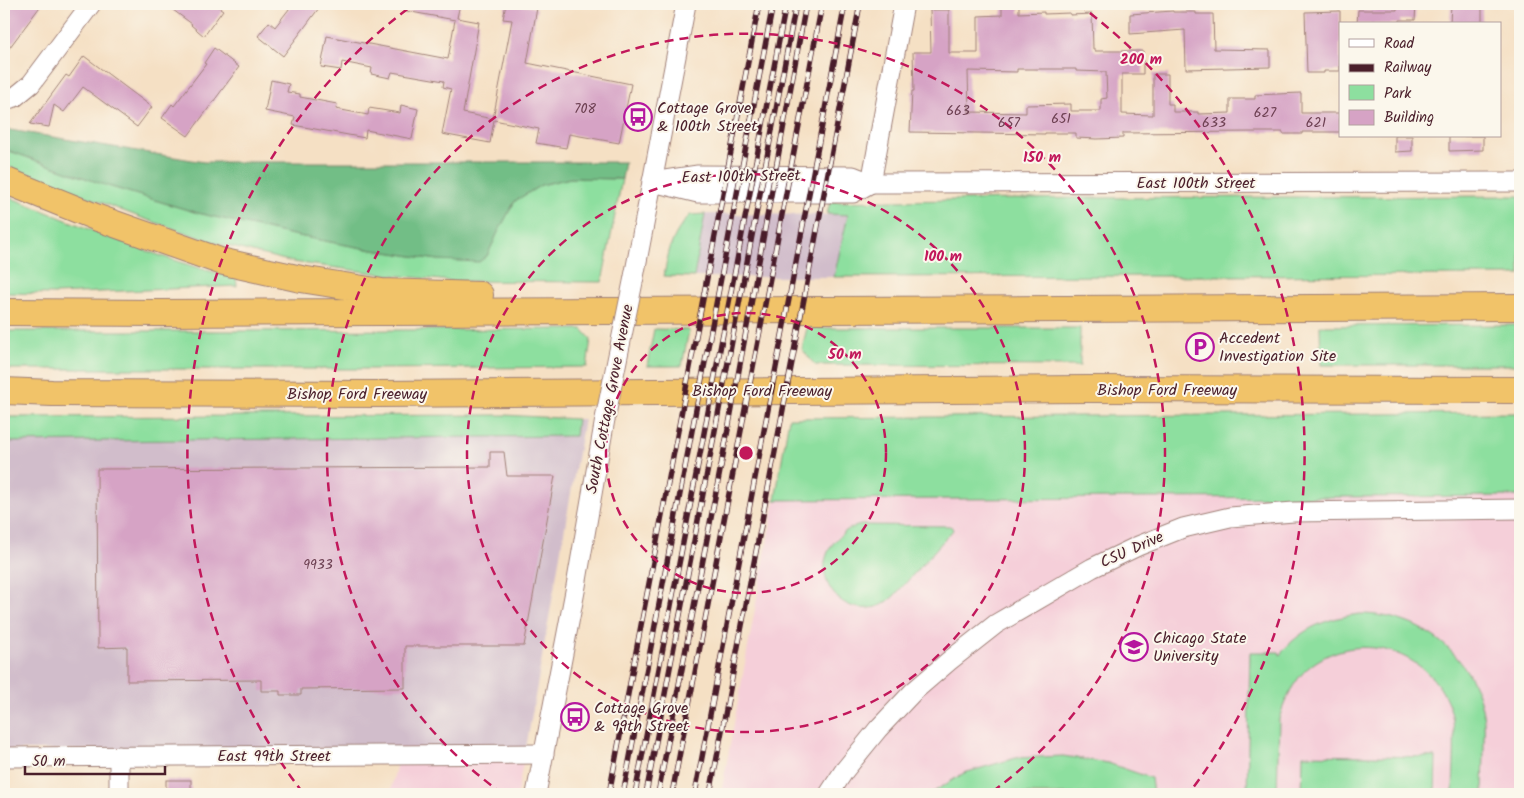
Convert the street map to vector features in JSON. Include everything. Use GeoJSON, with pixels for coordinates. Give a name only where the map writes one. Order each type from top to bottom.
{"type":"FeatureCollection","features":[{"type":"Feature","properties":{"kind":"highway"},"geometry":{"type":"LineString","coordinates":[[4,180],[98,218],[220,261],[302,279],[382,292],[474,295],[821,294],[912,309]]}},
{"type":"Feature","properties":{"kind":"highway"},"geometry":{"type":"LineString","coordinates":[[4,312],[189,313],[1520,307]]}},
{"type":"Feature","properties":{"kind":"highway","name":"Bishop Ford Freeway"},"geometry":{"type":"LineString","coordinates":[[4,391],[62,393],[387,394],[1080,389],[1520,390]]}},
{"type":"Feature","properties":{"kind":"street"},"geometry":{"type":"LineString","coordinates":[[4,100],[15,97],[31,84],[91,4]]}},
{"type":"Feature","properties":{"kind":"street","name":"South Cottage Grove Avenue"},"geometry":{"type":"LineString","coordinates":[[536,794],[576,586],[605,419],[686,4]]}},
{"type":"Feature","properties":{"kind":"street"},"geometry":{"type":"LineString","coordinates":[[871,183],[904,4]]}},
{"type":"Feature","properties":{"kind":"street","name":"East 100th Street"},"geometry":{"type":"LineString","coordinates":[[652,182],[698,175],[853,176],[871,183],[1520,182]]}},
{"type":"Feature","properties":{"kind":"street","name":"CSU Drive"},"geometry":{"type":"LineString","coordinates":[[829,794],[844,771],[878,729],[913,692],[949,661],[996,624],[1092,568],[1138,546],[1183,528],[1230,517],[1294,512],[1520,509]]}},
{"type":"Feature","properties":{"kind":"street","name":"East 99th Street"},"geometry":{"type":"LineString","coordinates":[[4,757],[544,754]]}},
{"type":"Feature","properties":{"kind":"street"},"geometry":{"type":"LineString","coordinates":[[119,756],[119,794]]}},
{"type":"Feature","properties":{"kind":"shaded area"},"geometry":{"type":"Polygon","coordinates":[[[705,214],[848,215],[834,277],[694,277],[705,214]]]}},
{"type":"Feature","properties":{"kind":"shaded area"},"geometry":{"type":"Polygon","coordinates":[[[577,419],[584,419],[526,748],[4,750],[4,442],[574,436],[577,419]]]}},
{"type":"Feature","properties":{"kind":"shaded area","name":"Chicago State University"},"geometry":{"type":"Polygon","coordinates":[[[1520,496],[1520,794],[721,794],[775,500],[1520,496]]]}},
{"type":"Feature","properties":{"kind":"shaded area"},"geometry":{"type":"Polygon","coordinates":[[[400,748],[526,748],[517,794],[390,794],[400,748]]]}},
{"type":"Feature","properties":{"kind":"green space"},"geometry":{"type":"Polygon","coordinates":[[[4,129],[204,162],[625,162],[622,179],[570,178],[541,185],[515,201],[487,256],[479,262],[438,260],[288,234],[198,213],[108,186],[4,149],[4,129]]]}},
{"type":"Feature","properties":{"kind":"green space"},"geometry":{"type":"Polygon","coordinates":[[[4,149],[108,186],[198,213],[288,234],[438,260],[487,256],[515,201],[541,185],[570,178],[622,179],[602,282],[451,281],[293,262],[216,243],[142,218],[4,165],[4,149]]]}},
{"type":"Feature","properties":{"kind":"green space"},"geometry":{"type":"Polygon","coordinates":[[[4,195],[148,251],[236,278],[237,286],[55,294],[4,293],[4,195]]]}},
{"type":"Feature","properties":{"kind":"green space"},"geometry":{"type":"Polygon","coordinates":[[[1520,196],[1520,275],[834,277],[848,215],[827,214],[830,202],[1088,198],[1520,196]]]}},
{"type":"Feature","properties":{"kind":"green space"},"geometry":{"type":"Polygon","coordinates":[[[705,214],[694,277],[664,276],[669,250],[675,236],[690,215],[705,214]]]}},
{"type":"Feature","properties":{"kind":"green space"},"geometry":{"type":"Polygon","coordinates":[[[1520,325],[1520,365],[1321,365],[1320,326],[1520,325]]]}},
{"type":"Feature","properties":{"kind":"green space"},"geometry":{"type":"Polygon","coordinates":[[[807,328],[1080,328],[1080,366],[815,365],[802,349],[807,328]]]}},
{"type":"Feature","properties":{"kind":"green space"},"geometry":{"type":"Polygon","coordinates":[[[582,329],[591,339],[587,367],[4,369],[4,331],[582,329]]]}},
{"type":"Feature","properties":{"kind":"green space"},"geometry":{"type":"Polygon","coordinates":[[[654,329],[689,330],[682,366],[647,366],[654,329]]]}},
{"type":"Feature","properties":{"kind":"green space"},"geometry":{"type":"Polygon","coordinates":[[[1520,413],[1520,496],[775,500],[789,418],[1520,413]]]}},
{"type":"Feature","properties":{"kind":"green space"},"geometry":{"type":"Polygon","coordinates":[[[504,415],[577,419],[575,436],[4,442],[4,417],[504,415]]]}},
{"type":"Feature","properties":{"kind":"green space"},"geometry":{"type":"Polygon","coordinates":[[[861,525],[951,526],[953,530],[894,596],[882,605],[866,608],[852,606],[840,600],[831,590],[826,578],[825,564],[829,551],[838,538],[848,530],[861,525]]]}},
{"type":"Feature","properties":{"kind":"green space"},"geometry":{"type":"Polygon","coordinates":[[[1360,614],[1382,616],[1403,621],[1423,630],[1456,656],[1468,673],[1477,692],[1484,718],[1483,794],[1453,794],[1453,720],[1442,692],[1430,676],[1415,663],[1397,654],[1378,648],[1358,648],[1338,651],[1319,660],[1304,671],[1293,686],[1279,719],[1277,794],[1247,794],[1250,652],[1279,652],[1280,655],[1296,638],[1306,631],[1337,618],[1360,614]]]}},
{"type":"Feature","properties":{"kind":"green space"},"geometry":{"type":"Polygon","coordinates":[[[1303,755],[1436,757],[1435,794],[1302,794],[1303,755]]]}},
{"type":"Feature","properties":{"kind":"green space"},"geometry":{"type":"Polygon","coordinates":[[[1063,756],[1108,763],[1151,778],[1153,794],[930,794],[964,773],[1016,758],[1063,756]]]}},
{"type":"Feature","properties":{"kind":"building"},"geometry":{"type":"Polygon","coordinates":[[[12,4],[42,4],[4,55],[4,14],[12,4]]]}},
{"type":"Feature","properties":{"kind":"building"},"geometry":{"type":"Polygon","coordinates":[[[165,4],[214,4],[223,10],[204,36],[192,24],[165,4]]]}},
{"type":"Feature","properties":{"kind":"building"},"geometry":{"type":"Polygon","coordinates":[[[293,4],[322,4],[283,56],[258,36],[269,22],[275,27],[293,4]]]}},
{"type":"Feature","properties":{"kind":"building"},"geometry":{"type":"Polygon","coordinates":[[[407,4],[460,4],[457,18],[479,22],[463,113],[493,119],[512,20],[503,19],[506,4],[537,8],[527,63],[631,84],[619,143],[569,134],[566,148],[536,143],[539,129],[494,120],[490,143],[442,134],[451,89],[443,87],[444,81],[392,72],[390,78],[371,74],[372,68],[342,62],[341,70],[321,67],[327,36],[448,59],[455,20],[406,11],[407,4]]]}},
{"type":"Feature","properties":{"kind":"building"},"geometry":{"type":"Polygon","coordinates":[[[1002,4],[1019,4],[1019,13],[1092,14],[1093,49],[1095,51],[1143,51],[1143,74],[1122,74],[1122,114],[1153,115],[1153,74],[1168,74],[1168,104],[1173,104],[1173,112],[1198,112],[1198,114],[1230,113],[1230,99],[1255,99],[1255,95],[1301,93],[1301,113],[1339,113],[1339,132],[1302,132],[1302,134],[1283,134],[1283,132],[1123,133],[1123,138],[1097,139],[1076,138],[1076,133],[910,132],[912,91],[914,91],[913,52],[931,52],[930,10],[949,10],[949,53],[978,53],[978,16],[1002,15],[1002,4]],[[1017,69],[1017,72],[968,71],[969,112],[1026,113],[1026,105],[1071,104],[1071,111],[1101,111],[1101,99],[1107,98],[1106,72],[1076,71],[1076,69],[1017,69]]]}},
{"type":"Feature","properties":{"kind":"building"},"geometry":{"type":"Polygon","coordinates":[[[1397,4],[1416,4],[1415,20],[1357,22],[1358,10],[1397,10],[1397,4]]]}},
{"type":"Feature","properties":{"kind":"building"},"geometry":{"type":"Polygon","coordinates":[[[1451,4],[1482,4],[1482,22],[1450,22],[1451,4]]]}},
{"type":"Feature","properties":{"kind":"building"},"geometry":{"type":"Polygon","coordinates":[[[1173,11],[1213,14],[1214,49],[1270,50],[1270,67],[1186,69],[1185,30],[1130,34],[1130,14],[1173,11]]]}},
{"type":"Feature","properties":{"kind":"building"},"geometry":{"type":"Polygon","coordinates":[[[1340,11],[1339,71],[1307,73],[1305,12],[1340,11]]]}},
{"type":"Feature","properties":{"kind":"building"},"geometry":{"type":"Polygon","coordinates":[[[214,48],[239,67],[188,136],[162,118],[172,104],[174,106],[206,64],[204,63],[214,48]]]}},
{"type":"Feature","properties":{"kind":"building"},"geometry":{"type":"Polygon","coordinates":[[[84,56],[152,107],[137,127],[83,87],[64,112],[54,105],[49,127],[30,124],[66,75],[69,77],[84,56]]]}},
{"type":"Feature","properties":{"kind":"building"},"geometry":{"type":"Polygon","coordinates":[[[271,80],[289,84],[287,92],[300,94],[300,97],[337,104],[336,109],[368,115],[369,108],[400,113],[401,105],[418,109],[412,139],[366,130],[365,138],[293,125],[295,117],[265,111],[271,80]]]}},
{"type":"Feature","properties":{"kind":"building"},"geometry":{"type":"Polygon","coordinates":[[[1395,138],[1412,138],[1412,151],[1395,152],[1395,138]]]}},
{"type":"Feature","properties":{"kind":"building"},"geometry":{"type":"Polygon","coordinates":[[[1449,138],[1483,138],[1483,150],[1449,151],[1449,138]]]}},
{"type":"Feature","properties":{"kind":"building"},"geometry":{"type":"Polygon","coordinates":[[[490,452],[504,452],[507,476],[555,476],[524,646],[405,646],[405,688],[301,689],[301,695],[280,695],[280,691],[261,691],[261,680],[127,681],[127,647],[98,648],[97,469],[490,467],[490,452]]]}},
{"type":"Feature","properties":{"kind":"building"},"geometry":{"type":"Polygon","coordinates":[[[166,780],[191,780],[191,794],[166,794],[166,780]]]}},
{"type":"Feature","properties":{"kind":"railway"},"geometry":{"type":"LineString","coordinates":[[609,794],[759,4]]}},
{"type":"Feature","properties":{"kind":"railway"},"geometry":{"type":"LineString","coordinates":[[623,794],[773,4]]}},
{"type":"Feature","properties":{"kind":"railway"},"geometry":{"type":"LineString","coordinates":[[635,794],[786,4]]}},
{"type":"Feature","properties":{"kind":"railway"},"geometry":{"type":"LineString","coordinates":[[646,794],[796,4]]}},
{"type":"Feature","properties":{"kind":"railway"},"geometry":{"type":"LineString","coordinates":[[658,794],[730,419],[806,4]]}},
{"type":"Feature","properties":{"kind":"railway"},"geometry":{"type":"LineString","coordinates":[[672,794],[822,4]]}},
{"type":"Feature","properties":{"kind":"railway"},"geometry":{"type":"LineString","coordinates":[[695,794],[845,4]]}},
{"type":"Feature","properties":{"kind":"railway"},"geometry":{"type":"LineString","coordinates":[[710,794],[860,4]]}},
{"type":"Feature","properties":{"kind":"place","name":"Cottage Grove & 100th Street"},"geometry":{"type":"Point","coordinates":[638,117]}},
{"type":"Feature","properties":{"kind":"place","name":"Accedent Investigation Site"},"geometry":{"type":"Point","coordinates":[1200,347]}},
{"type":"Feature","properties":{"kind":"place","name":"Chicago State University"},"geometry":{"type":"Point","coordinates":[1134,647]}},
{"type":"Feature","properties":{"kind":"place","name":"Cottage Grove & 99th Street"},"geometry":{"type":"Point","coordinates":[575,717]}}]}
